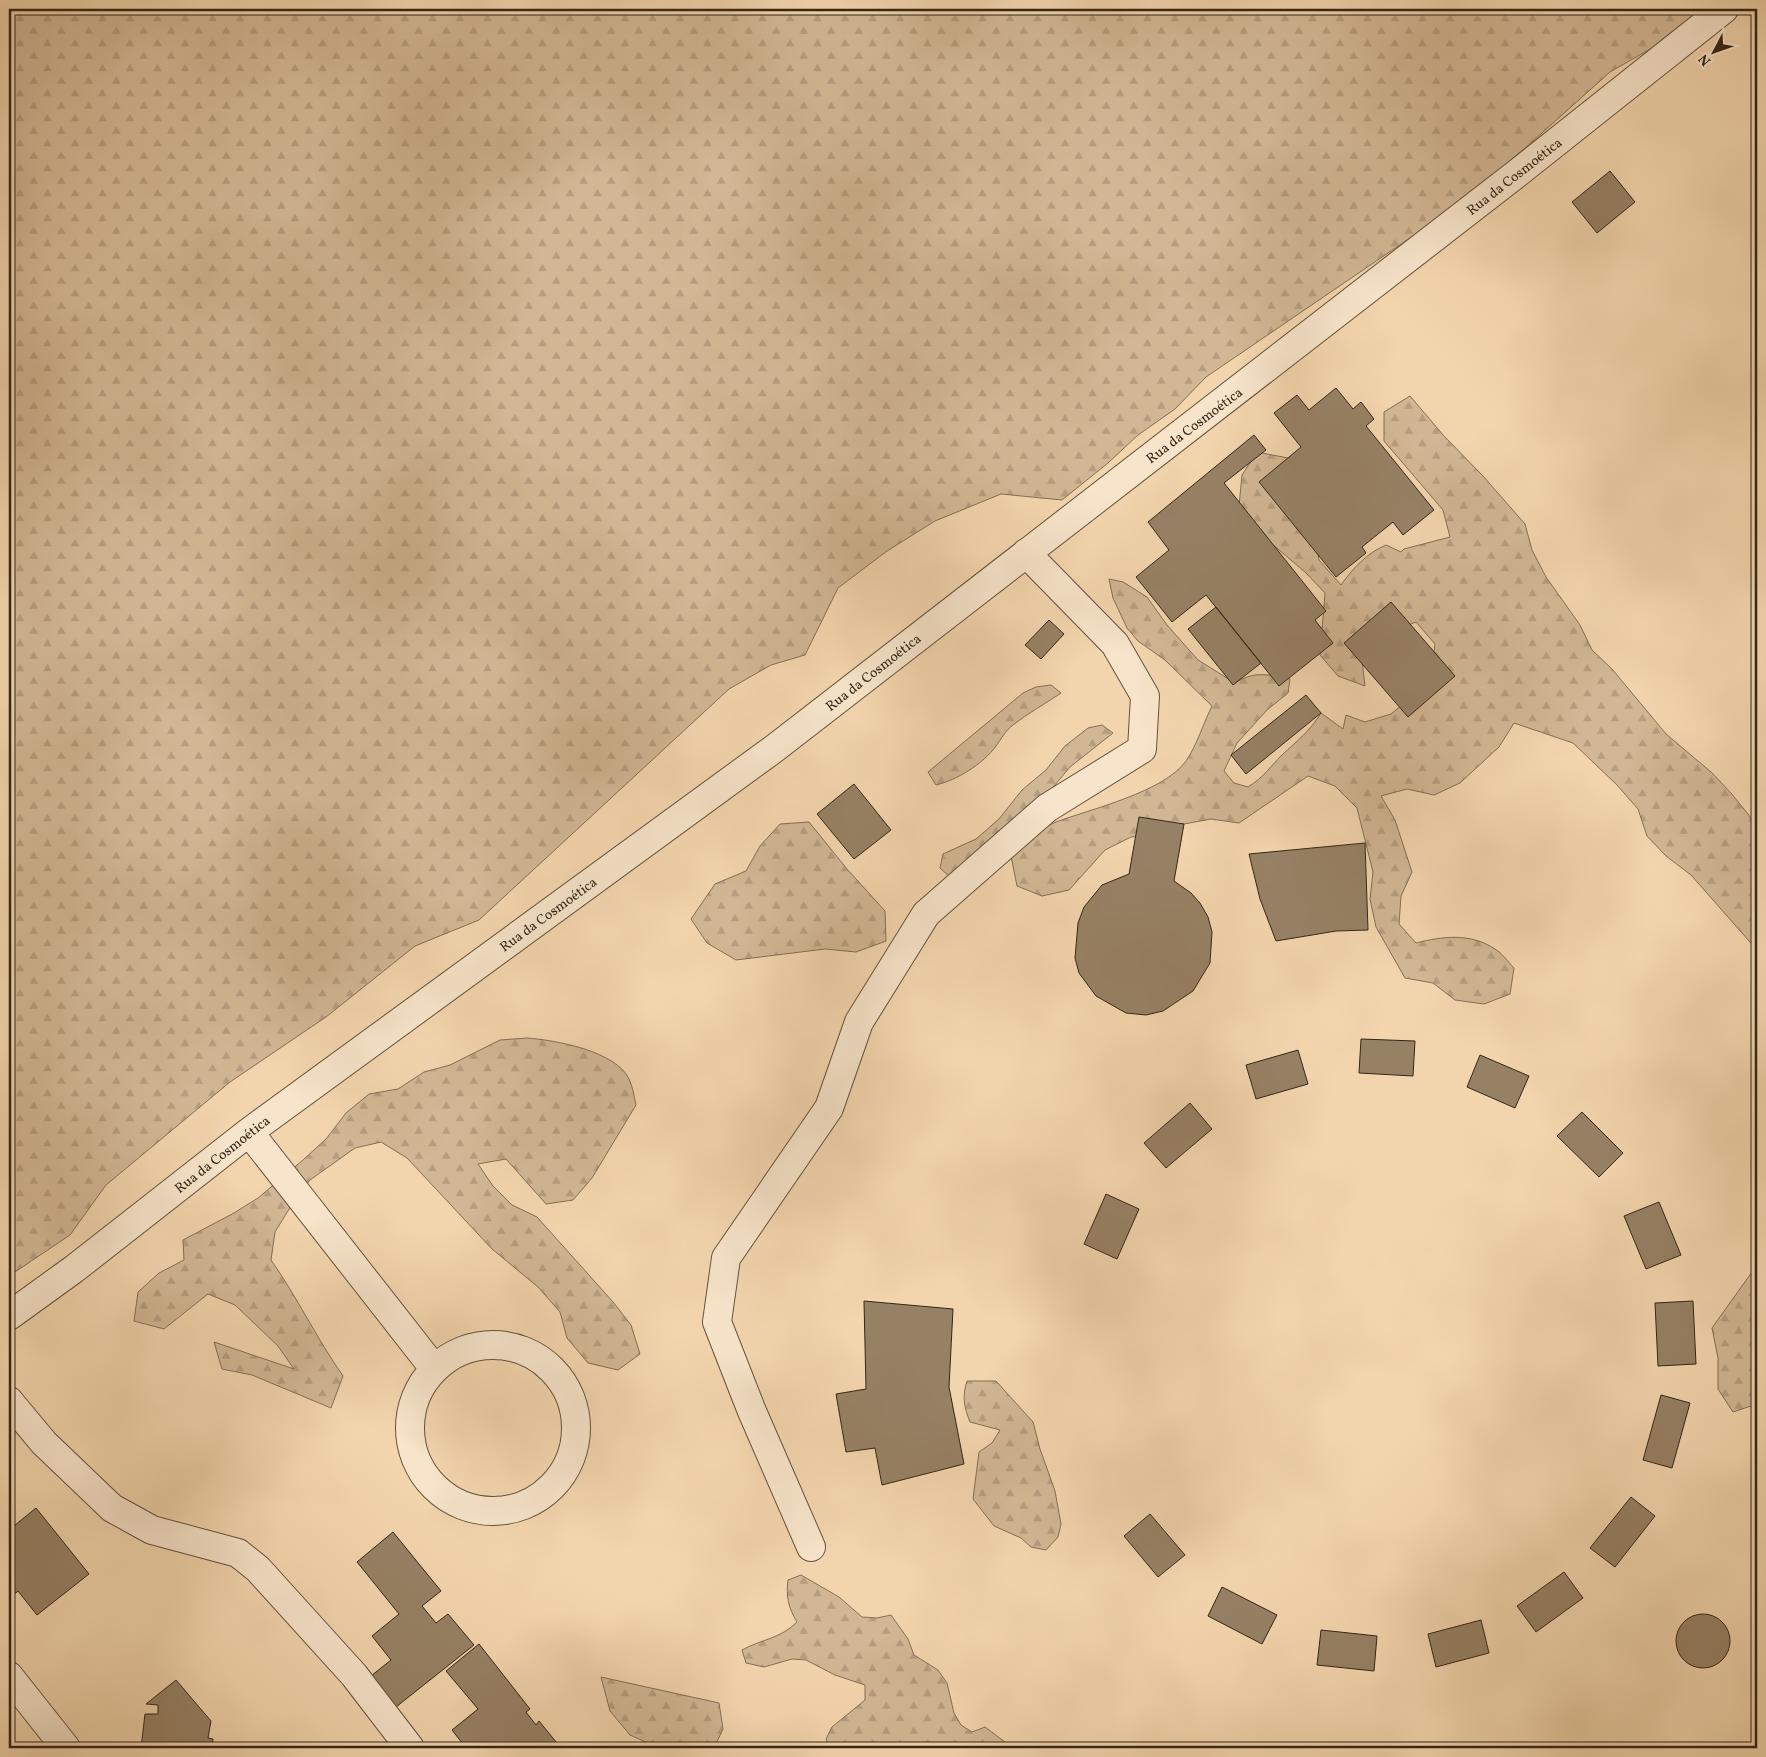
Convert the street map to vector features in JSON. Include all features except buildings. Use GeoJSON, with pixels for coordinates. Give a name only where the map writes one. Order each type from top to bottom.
{"type":"FeatureCollection","features":[{"type":"Feature","properties":{"kind":"street","name":"Rua da Cosmoética"},"geometry":{"type":"LineString","coordinates":[[9,1316],[74,1269],[249,1132],[775,748],[1500,187],[1724,9]]}},
{"type":"Feature","properties":{"kind":"street"},"geometry":{"type":"LineString","coordinates":[[811,1547],[751,1409],[717,1322],[726,1258],[829,1108],[859,1022],[926,914],[1047,808],[1142,749],[1145,696],[1115,644],[1026,554]]}},
{"type":"Feature","properties":{"kind":"street"},"geometry":{"type":"LineString","coordinates":[[249,1132],[433,1367]]}},
{"type":"Feature","properties":{"kind":"street"},"geometry":{"type":"LineString","coordinates":[[508,1344],[545,1361],[570,1393],[577,1433],[565,1472],[536,1501],[498,1512],[458,1505],[426,1479],[410,1442],[412,1402],[433,1367],[468,1347],[508,1344]]}},
{"type":"Feature","properties":{"kind":"street"},"geometry":{"type":"LineString","coordinates":[[9,1401],[44,1443],[112,1508],[152,1530],[238,1553],[258,1569],[354,1676],[410,1748]]}},
{"type":"Feature","properties":{"kind":"street"},"geometry":{"type":"LineString","coordinates":[[9,1676],[66,1748]]}},
{"type":"Feature","properties":{"kind":"green space"},"geometry":{"type":"Polygon","coordinates":[[[9,9],[1706,9],[1659,44],[1610,72],[1485,184],[1435,221],[1206,377],[1175,409],[1138,435],[1108,463],[1062,500],[1001,494],[935,521],[887,551],[838,588],[805,655],[771,665],[729,689],[479,920],[415,946],[326,1017],[230,1082],[106,1185],[70,1235],[9,1276],[9,9]]]}},
{"type":"Feature","properties":{"kind":"green space"},"geometry":{"type":"Polygon","coordinates":[[[1410,396],[1525,524],[1532,550],[1546,577],[1580,625],[1592,650],[1612,669],[1666,734],[1711,772],[1730,792],[1757,828],[1757,950],[1691,875],[1666,856],[1647,836],[1638,809],[1617,785],[1573,743],[1514,723],[1499,747],[1460,783],[1434,795],[1407,789],[1381,796],[1395,820],[1412,872],[1401,896],[1399,924],[1416,943],[1457,937],[1476,940],[1495,949],[1514,968],[1510,994],[1484,1004],[1455,1000],[1433,983],[1405,978],[1376,927],[1370,899],[1373,872],[1357,808],[1335,786],[1308,776],[1239,823],[1211,819],[1184,824],[1160,835],[1131,837],[1105,850],[1069,890],[1042,896],[1017,886],[1011,856],[1050,825],[1126,798],[1161,782],[1176,772],[1190,755],[1212,706],[1165,660],[1138,641],[1127,628],[1113,598],[1109,579],[1123,582],[1147,597],[1167,625],[1198,660],[1235,683],[1249,676],[1256,675],[1290,679],[1288,693],[1267,710],[1237,743],[1224,771],[1234,783],[1248,787],[1258,780],[1308,730],[1321,713],[1343,729],[1346,715],[1365,722],[1391,714],[1414,695],[1431,673],[1435,644],[1416,622],[1388,633],[1362,660],[1365,686],[1338,676],[1320,655],[1325,593],[1305,572],[1258,532],[1239,506],[1242,475],[1257,452],[1288,458],[1317,547],[1319,560],[1341,585],[1361,562],[1373,552],[1386,545],[1401,552],[1404,549],[1450,537],[1443,510],[1384,441],[1384,412],[1410,396]]]}},
{"type":"Feature","properties":{"kind":"green space"},"geometry":{"type":"Polygon","coordinates":[[[1051,685],[1061,693],[1010,727],[991,753],[977,765],[944,783],[936,785],[928,772],[1023,693],[1036,687],[1051,685]]]}},
{"type":"Feature","properties":{"kind":"green space"},"geometry":{"type":"Polygon","coordinates":[[[1102,725],[1113,733],[1070,767],[1049,792],[1025,812],[1012,819],[952,879],[940,868],[943,854],[976,839],[999,819],[1022,790],[1046,770],[1065,746],[1088,728],[1102,725]]]}},
{"type":"Feature","properties":{"kind":"green space"},"geometry":{"type":"Polygon","coordinates":[[[809,822],[847,869],[885,911],[886,941],[856,952],[825,949],[736,960],[707,943],[691,919],[715,884],[746,871],[760,846],[780,824],[809,822]]]}},
{"type":"Feature","properties":{"kind":"green space"},"geometry":{"type":"Polygon","coordinates":[[[527,1038],[568,1044],[598,1054],[622,1069],[629,1079],[632,1089],[636,1105],[592,1178],[573,1200],[546,1204],[506,1159],[478,1164],[493,1186],[512,1205],[537,1217],[613,1302],[631,1325],[640,1354],[618,1370],[588,1363],[567,1338],[560,1312],[538,1287],[492,1249],[407,1158],[381,1142],[355,1148],[310,1180],[275,1232],[271,1260],[343,1376],[331,1408],[252,1375],[222,1369],[214,1342],[294,1369],[278,1346],[235,1305],[208,1294],[164,1329],[134,1321],[138,1292],[159,1273],[184,1260],[183,1240],[258,1198],[326,1139],[346,1113],[369,1094],[398,1089],[424,1072],[450,1065],[500,1040],[527,1038]]]}},
{"type":"Feature","properties":{"kind":"green space"},"geometry":{"type":"Polygon","coordinates":[[[1757,1265],[1757,1404],[1733,1412],[1718,1389],[1718,1358],[1712,1328],[1757,1265]]]}},
{"type":"Feature","properties":{"kind":"green space"},"geometry":{"type":"Polygon","coordinates":[[[967,1381],[996,1381],[1033,1422],[1040,1449],[1055,1491],[1061,1524],[1058,1537],[1046,1550],[1031,1547],[1021,1538],[994,1526],[973,1499],[979,1452],[992,1443],[1000,1430],[970,1422],[964,1402],[967,1381]]]}},
{"type":"Feature","properties":{"kind":"green space"},"geometry":{"type":"Polygon","coordinates":[[[801,1575],[839,1597],[862,1617],[877,1618],[891,1615],[908,1639],[914,1655],[938,1670],[947,1683],[954,1713],[961,1725],[972,1732],[985,1727],[1013,1748],[830,1748],[826,1739],[832,1727],[865,1700],[865,1685],[835,1675],[806,1660],[792,1659],[764,1667],[746,1663],[742,1650],[784,1632],[797,1622],[788,1602],[787,1586],[788,1580],[801,1575]]]}},
{"type":"Feature","properties":{"kind":"green space"},"geometry":{"type":"Polygon","coordinates":[[[601,1677],[719,1703],[723,1729],[714,1748],[659,1748],[630,1735],[610,1711],[601,1677]]]}}]}
